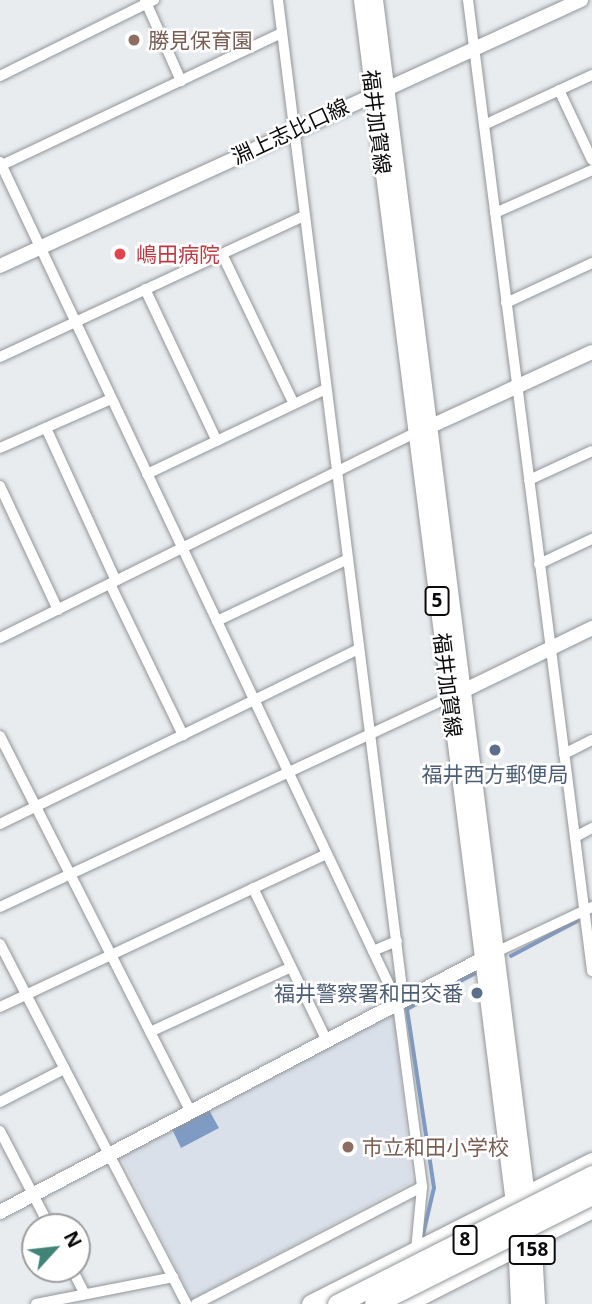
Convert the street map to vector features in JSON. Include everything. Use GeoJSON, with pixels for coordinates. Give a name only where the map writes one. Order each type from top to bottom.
{"type":"FeatureCollection","features":[{"type":"Feature","properties":{"kind":"highway"},"geometry":{"type":"LineString","coordinates":[[311,1304],[592,1162]]}},
{"type":"Feature","properties":{"kind":"highway","name":"8"},"geometry":{"type":"LineString","coordinates":[[337,1304],[592,1175]]}},
{"type":"Feature","properties":{"kind":"highway","name":"8"},"geometry":{"type":"LineString","coordinates":[[374,1304],[592,1195]]}},
{"type":"Feature","properties":{"kind":"highway","name":"158"},"geometry":{"type":"LineString","coordinates":[[521,1200],[535,1304]]}},
{"type":"Feature","properties":{"kind":"highway"},"geometry":{"type":"LineString","coordinates":[[409,1302],[592,1208]]}},
{"type":"Feature","properties":{"kind":"highway","name":"158"},"geometry":{"type":"LineString","coordinates":[[520,1304],[525,1242]]}},
{"type":"Feature","properties":{"kind":"main road","name":"福井加賀線"},"geometry":{"type":"LineString","coordinates":[[362,0],[379,89],[521,1200]]}},
{"type":"Feature","properties":{"kind":"main road","name":"福井加賀線"},"geometry":{"type":"LineString","coordinates":[[375,0],[379,89]]}},
{"type":"Feature","properties":{"kind":"street"},"geometry":{"type":"LineString","coordinates":[[278,0],[397,942],[401,981],[398,1004],[422,1187],[416,1251]]}},
{"type":"Feature","properties":{"kind":"street"},"geometry":{"type":"LineString","coordinates":[[468,0],[564,754],[575,836],[589,909],[592,971]]}},
{"type":"Feature","properties":{"kind":"street","name":"淵上志比口線"},"geometry":{"type":"LineString","coordinates":[[0,265],[379,89],[581,0]]}},
{"type":"Feature","properties":{"kind":"street"},"geometry":{"type":"LineString","coordinates":[[0,76],[149,1],[181,81]]}},
{"type":"Feature","properties":{"kind":"street"},"geometry":{"type":"LineString","coordinates":[[282,33],[1,165],[398,1004]]}},
{"type":"Feature","properties":{"kind":"street"},"geometry":{"type":"LineString","coordinates":[[484,125],[592,75]]}},
{"type":"Feature","properties":{"kind":"street"},"geometry":{"type":"LineString","coordinates":[[559,90],[592,160]]}},
{"type":"Feature","properties":{"kind":"street"},"geometry":{"type":"LineString","coordinates":[[495,213],[592,170]]}},
{"type":"Feature","properties":{"kind":"street"},"geometry":{"type":"LineString","coordinates":[[0,357],[304,216]]}},
{"type":"Feature","properties":{"kind":"street"},"geometry":{"type":"LineString","coordinates":[[222,254],[294,404]]}},
{"type":"Feature","properties":{"kind":"street"},"geometry":{"type":"LineString","coordinates":[[506,303],[592,263]]}},
{"type":"Feature","properties":{"kind":"street"},"geometry":{"type":"LineString","coordinates":[[145,289],[217,441]]}},
{"type":"Feature","properties":{"kind":"street"},"geometry":{"type":"LineString","coordinates":[[0,638],[423,430],[592,352]]}},
{"type":"Feature","properties":{"kind":"street"},"geometry":{"type":"LineString","coordinates":[[147,474],[326,389]]}},
{"type":"Feature","properties":{"kind":"street"},"geometry":{"type":"LineString","coordinates":[[0,448],[111,398]]}},
{"type":"Feature","properties":{"kind":"street"},"geometry":{"type":"LineString","coordinates":[[46,428],[183,735]]}},
{"type":"Feature","properties":{"kind":"street"},"geometry":{"type":"LineString","coordinates":[[529,480],[592,451]]}},
{"type":"Feature","properties":{"kind":"street"},"geometry":{"type":"LineString","coordinates":[[0,486],[58,610]]}},
{"type":"Feature","properties":{"kind":"street"},"geometry":{"type":"LineString","coordinates":[[539,564],[592,540]]}},
{"type":"Feature","properties":{"kind":"street"},"geometry":{"type":"LineString","coordinates":[[217,621],[348,559]]}},
{"type":"Feature","properties":{"kind":"street"},"geometry":{"type":"LineString","coordinates":[[0,907],[592,628]]}},
{"type":"Feature","properties":{"kind":"street"},"geometry":{"type":"LineString","coordinates":[[0,824],[359,649]]}},
{"type":"Feature","properties":{"kind":"street"},"geometry":{"type":"LineString","coordinates":[[0,736],[191,1112]]}},
{"type":"Feature","properties":{"kind":"street"},"geometry":{"type":"LineString","coordinates":[[564,754],[592,740]]}},
{"type":"Feature","properties":{"kind":"street"},"geometry":{"type":"LineString","coordinates":[[575,836],[592,828]]}},
{"type":"Feature","properties":{"kind":"street"},"geometry":{"type":"LineString","coordinates":[[0,1007],[326,854]]}},
{"type":"Feature","properties":{"kind":"street"},"geometry":{"type":"LineString","coordinates":[[253,888],[327,1041]]}},
{"type":"Feature","properties":{"kind":"street"},"geometry":{"type":"LineString","coordinates":[[0,1212],[490,955],[589,909]]}},
{"type":"Feature","properties":{"kind":"street"},"geometry":{"type":"LineString","coordinates":[[373,951],[397,942]]}},
{"type":"Feature","properties":{"kind":"street"},"geometry":{"type":"LineString","coordinates":[[0,944],[187,1304]]}},
{"type":"Feature","properties":{"kind":"street"},"geometry":{"type":"LineString","coordinates":[[150,1032],[291,967]]}},
{"type":"Feature","properties":{"kind":"street"},"geometry":{"type":"LineString","coordinates":[[0,1102],[64,1069]]}},
{"type":"Feature","properties":{"kind":"street"},"geometry":{"type":"LineString","coordinates":[[0,1131],[43,1213]]}},
{"type":"Feature","properties":{"kind":"street"},"geometry":{"type":"LineString","coordinates":[[196,1304],[422,1187]]}},
{"type":"Feature","properties":{"kind":"street"},"geometry":{"type":"LineString","coordinates":[[36,1304],[173,1278]]}},
{"type":"Feature","properties":{"kind":"street"},"geometry":{"type":"LineString","coordinates":[[79,1283],[85,1294]]}},
{"type":"Feature","properties":{"kind":"shaded area"},"geometry":{"type":"Polygon","coordinates":[[[389,1013],[394,1016],[412,1182],[192,1299],[120,1155],[389,1013]]]}},
{"type":"Feature","properties":{"kind":"water"},"geometry":{"type":"Polygon","coordinates":[[[209,1110],[219,1128],[181,1148],[172,1129],[209,1110]]]}},
{"type":"Feature","properties":{"kind":"waterway"},"geometry":{"type":"LineString","coordinates":[[511,956],[577,921]]}},
{"type":"Feature","properties":{"kind":"waterway"},"geometry":{"type":"LineString","coordinates":[[422,1239],[434,1188],[407,1009],[474,974]]}},
{"type":"Feature","properties":{"kind":"place","name":"勝見保育園"},"geometry":{"type":"Point","coordinates":[134,40]}},
{"type":"Feature","properties":{"kind":"place","name":"嶋田病院"},"geometry":{"type":"Point","coordinates":[120,254]}},
{"type":"Feature","properties":{"kind":"place","name":"福井西方郵便局"},"geometry":{"type":"Point","coordinates":[495,750]}},
{"type":"Feature","properties":{"kind":"place","name":"福井警察署和田交番"},"geometry":{"type":"Point","coordinates":[477,993]}},
{"type":"Feature","properties":{"kind":"place","name":"市立和田小学校"},"geometry":{"type":"Point","coordinates":[348,1147]}}]}
